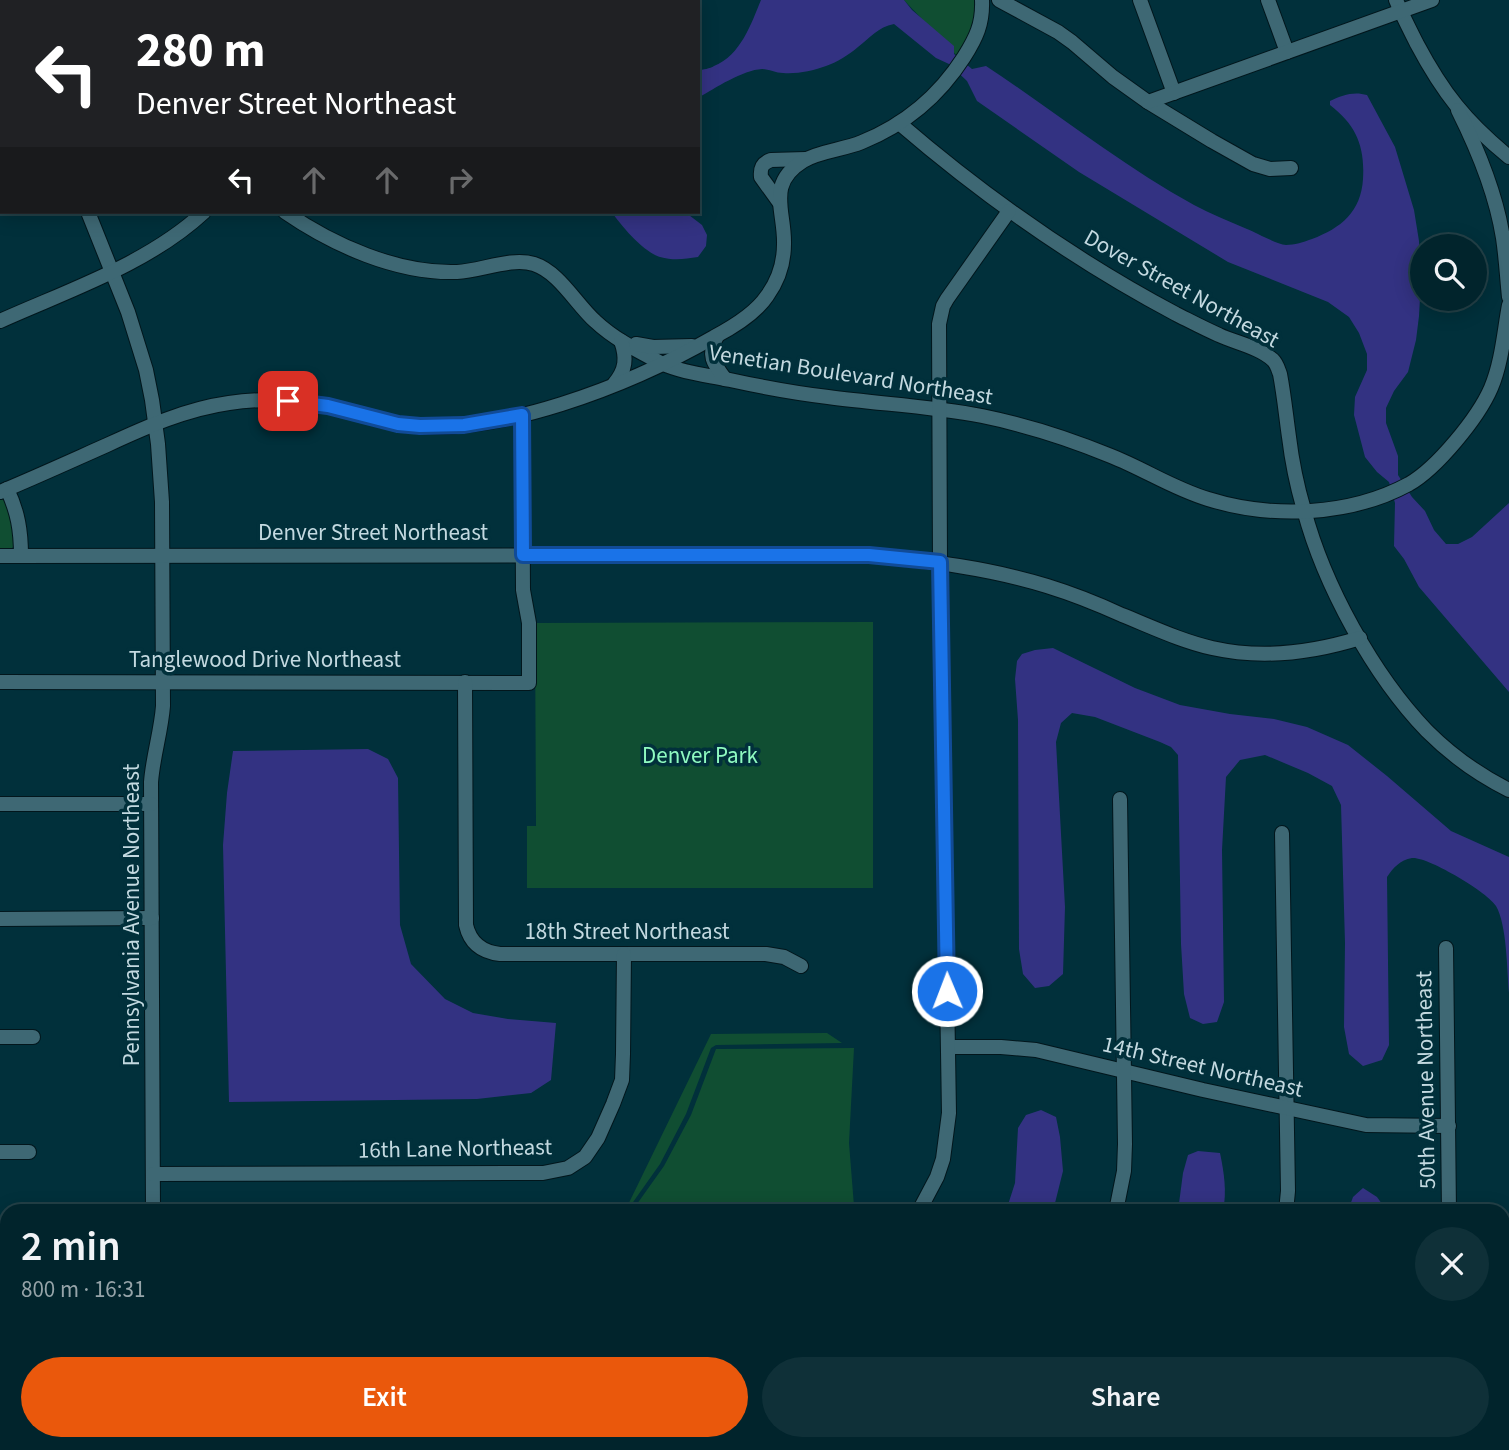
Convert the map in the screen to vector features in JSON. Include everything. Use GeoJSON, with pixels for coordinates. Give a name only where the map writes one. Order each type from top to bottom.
{"type":"FeatureCollection","features":[{"type":"Feature","properties":{"kind":"street"},"geometry":{"type":"LineString","coordinates":[[779,202],[761,177],[765,162],[806,159],[858,144],[899,123],[925,104],[951,76],[978,35],[982,0]]}},
{"type":"Feature","properties":{"kind":"street"},"geometry":{"type":"LineString","coordinates":[[999,0],[1072,41],[1113,77],[1181,123],[1253,164],[1270,169],[1291,168]]}},
{"type":"Feature","properties":{"kind":"street"},"geometry":{"type":"LineString","coordinates":[[1139,0],[1174,93]]}},
{"type":"Feature","properties":{"kind":"street"},"geometry":{"type":"LineString","coordinates":[[1268,0],[1287,52]]}},
{"type":"Feature","properties":{"kind":"street"},"geometry":{"type":"LineString","coordinates":[[1148,103],[1287,52],[1398,6],[1432,0]]}},
{"type":"Feature","properties":{"kind":"street"},"geometry":{"type":"LineString","coordinates":[[1398,6],[1433,75],[1458,110],[1509,157]]}},
{"type":"Feature","properties":{"kind":"street"},"geometry":{"type":"LineString","coordinates":[[1458,110],[1473,140],[1494,199],[1503,236],[1509,298]]}},
{"type":"Feature","properties":{"kind":"street","name":"Dover Street Northeast"},"geometry":{"type":"LineString","coordinates":[[899,123],[973,184],[1076,257],[1198,325],[1272,359],[1280,374],[1289,442],[1304,511],[1330,583],[1360,638],[1391,687],[1427,730],[1445,748],[1487,779],[1509,790]]}},
{"type":"Feature","properties":{"kind":"street"},"geometry":{"type":"LineString","coordinates":[[21,556],[18,517],[4,491],[188,412],[228,403],[271,400],[328,406],[398,424],[464,425],[522,415],[613,386],[664,364],[717,336],[749,315],[761,303],[779,272],[784,248],[779,202],[782,184],[794,167],[806,159]]}},
{"type":"Feature","properties":{"kind":"street"},"geometry":{"type":"LineString","coordinates":[[923,1204],[943,1159],[949,1113],[939,324],[943,306],[1009,211]]}},
{"type":"Feature","properties":{"kind":"street","name":"Pennsylvania Avenue Northeast"},"geometry":{"type":"LineString","coordinates":[[89,214],[113,271],[146,370],[160,467],[163,705],[162,726],[153,760],[151,804],[153,1204]]}},
{"type":"Feature","properties":{"kind":"street"},"geometry":{"type":"LineString","coordinates":[[0,321],[142,257],[179,233],[202,214]]}},
{"type":"Feature","properties":{"kind":"street","name":"Venetian Boulevard Northeast"},"geometry":{"type":"LineString","coordinates":[[288,214],[342,245],[416,268],[459,272],[512,262],[536,264],[553,275],[592,319],[621,341],[683,371],[827,397],[940,408],[1009,422],[1113,456],[1184,491],[1228,505],[1278,511],[1326,509],[1351,504],[1384,495],[1412,482],[1461,436],[1479,410],[1491,387],[1503,346],[1509,305]]}},
{"type":"Feature","properties":{"kind":"street"},"geometry":{"type":"LineString","coordinates":[[717,336],[712,345],[712,361],[724,379]]}},
{"type":"Feature","properties":{"kind":"street"},"geometry":{"type":"LineString","coordinates":[[613,386],[625,366],[621,341],[653,347],[699,345]]}},
{"type":"Feature","properties":{"kind":"street"},"geometry":{"type":"LineString","coordinates":[[522,415],[523,555]]}},
{"type":"Feature","properties":{"kind":"street","name":"Tanglewood Drive Northeast"},"geometry":{"type":"LineString","coordinates":[[0,682],[529,683],[529,623],[523,590],[523,555]]}},
{"type":"Feature","properties":{"kind":"street","name":"Denver Street Northeast"},"geometry":{"type":"LineString","coordinates":[[0,556],[869,555],[940,562],[1046,586],[1167,634],[1213,649],[1293,653],[1326,648],[1360,638]]}},
{"type":"Feature","properties":{"kind":"street","name":"18th Street Northeast"},"geometry":{"type":"LineString","coordinates":[[465,682],[466,925],[468,934],[477,945],[491,953],[766,954],[784,957],[800,966]]}},
{"type":"Feature","properties":{"kind":"street"},"geometry":{"type":"LineString","coordinates":[[1117,1204],[1124,1171],[1125,1144],[1120,799]]}},
{"type":"Feature","properties":{"kind":"street"},"geometry":{"type":"LineString","coordinates":[[0,804],[151,804]]}},
{"type":"Feature","properties":{"kind":"street"},"geometry":{"type":"LineString","coordinates":[[1282,833],[1287,1204]]}},
{"type":"Feature","properties":{"kind":"street"},"geometry":{"type":"LineString","coordinates":[[0,919],[152,918]]}},
{"type":"Feature","properties":{"kind":"street","name":"50th Avenue Northeast"},"geometry":{"type":"LineString","coordinates":[[1446,948],[1449,1204]]}},
{"type":"Feature","properties":{"kind":"street","name":"16th Lane Northeast"},"geometry":{"type":"LineString","coordinates":[[153,1174],[543,1173],[568,1168],[585,1157],[598,1139],[622,1080],[624,954]]}},
{"type":"Feature","properties":{"kind":"street"},"geometry":{"type":"LineString","coordinates":[[0,1037],[33,1037]]}},
{"type":"Feature","properties":{"kind":"street","name":"14th Street Northeast"},"geometry":{"type":"LineString","coordinates":[[948,1047],[1001,1047],[1036,1051],[1366,1125],[1449,1126]]}},
{"type":"Feature","properties":{"kind":"street"},"geometry":{"type":"LineString","coordinates":[[0,1152],[29,1152]]}},
{"type":"Feature","properties":{"kind":"green space"},"geometry":{"type":"Polygon","coordinates":[[[904,0],[974,0],[973,23],[958,57],[904,0]]]}},
{"type":"Feature","properties":{"kind":"green space"},"geometry":{"type":"Polygon","coordinates":[[[0,499],[9,507],[15,545],[11,549],[0,550],[0,499]]]}},
{"type":"Feature","properties":{"kind":"green space","name":"Denver Park"},"geometry":{"type":"Polygon","coordinates":[[[873,622],[873,888],[527,888],[527,826],[536,826],[535,623],[873,622]]]}},
{"type":"Feature","properties":{"kind":"green space"},"geometry":{"type":"Polygon","coordinates":[[[827,1033],[842,1043],[716,1045],[711,1048],[686,1114],[660,1164],[632,1204],[628,1204],[711,1034],[827,1033]]]}},
{"type":"Feature","properties":{"kind":"green space"},"geometry":{"type":"Polygon","coordinates":[[[854,1048],[849,1143],[854,1204],[637,1204],[664,1166],[691,1115],[716,1049],[854,1048]]]}},
{"type":"Feature","properties":{"kind":"shaded area"},"geometry":{"type":"Polygon","coordinates":[[[761,0],[904,0],[954,46],[954,54],[972,69],[986,66],[1115,156],[1194,205],[1286,245],[1302,242],[1332,230],[1354,210],[1363,179],[1360,146],[1346,120],[1330,105],[1330,101],[1348,94],[1367,95],[1395,147],[1414,210],[1418,234],[1410,234],[1410,311],[1419,311],[1416,340],[1408,372],[1386,408],[1386,423],[1398,456],[1398,475],[1446,544],[1458,544],[1472,537],[1509,503],[1509,692],[1419,587],[1394,546],[1395,503],[1389,482],[1365,457],[1354,415],[1355,397],[1367,370],[1367,354],[1349,317],[1328,302],[1228,262],[1079,172],[977,101],[967,81],[949,64],[936,58],[894,24],[879,30],[830,65],[794,73],[754,70],[729,80],[700,97],[700,70],[723,61],[744,38],[761,0]]]}},
{"type":"Feature","properties":{"kind":"shaded area"},"geometry":{"type":"Polygon","coordinates":[[[614,214],[688,214],[702,225],[707,235],[706,246],[698,257],[660,257],[640,244],[614,214]]]}},
{"type":"Feature","properties":{"kind":"shaded area"},"geometry":{"type":"Polygon","coordinates":[[[1053,648],[1135,688],[1180,705],[1274,719],[1307,727],[1348,745],[1451,831],[1509,857],[1509,993],[1504,936],[1496,906],[1457,876],[1420,859],[1408,859],[1397,865],[1387,877],[1389,1045],[1382,1060],[1363,1066],[1349,1054],[1344,1027],[1345,943],[1341,805],[1332,786],[1265,755],[1240,760],[1226,777],[1222,850],[1224,1002],[1217,1022],[1203,1024],[1190,1018],[1184,994],[1181,944],[1178,755],[1171,747],[1160,742],[1095,717],[1072,713],[1061,723],[1056,742],[1065,907],[1063,974],[1049,986],[1035,988],[1023,974],[1019,949],[1018,720],[1015,679],[1017,661],[1022,654],[1053,648]]]}},
{"type":"Feature","properties":{"kind":"shaded area"},"geometry":{"type":"Polygon","coordinates":[[[368,749],[388,759],[398,778],[400,925],[411,964],[445,999],[473,1013],[556,1023],[551,1080],[531,1093],[477,1099],[229,1102],[223,845],[233,751],[368,749]]]}},
{"type":"Feature","properties":{"kind":"shaded area"},"geometry":{"type":"Polygon","coordinates":[[[1041,1110],[1056,1117],[1063,1171],[1055,1204],[1008,1204],[1015,1183],[1018,1128],[1026,1115],[1041,1110]]]}},
{"type":"Feature","properties":{"kind":"shaded area"},"geometry":{"type":"Polygon","coordinates":[[[1198,1151],[1220,1153],[1224,1204],[1179,1204],[1188,1155],[1198,1151]]]}},
{"type":"Feature","properties":{"kind":"shaded area"},"geometry":{"type":"Polygon","coordinates":[[[1363,1188],[1377,1197],[1382,1204],[1350,1204],[1353,1197],[1363,1188]]]}},
{"type":"Feature","properties":{"kind":"route"},"geometry":{"type":"LineString","coordinates":[[288,401],[328,406],[398,424],[420,426],[464,425],[522,415],[523,555],[869,555],[940,562],[947,991]]}}]}
